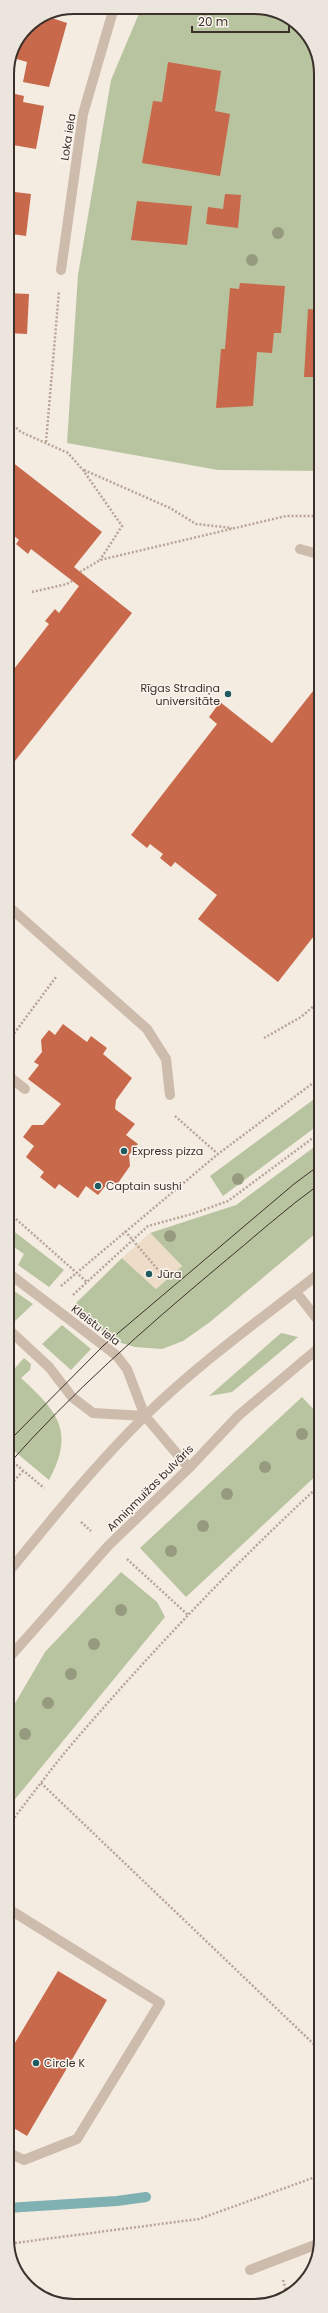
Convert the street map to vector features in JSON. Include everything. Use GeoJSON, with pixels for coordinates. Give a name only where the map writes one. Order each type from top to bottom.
{"type":"FeatureCollection","features":[{"type":"Feature","properties":{"kind":"street","name":"Loka iela"},"geometry":{"type":"LineString","coordinates":[[61,270],[83,114],[112,14]]}},
{"type":"Feature","properties":{"kind":"street"},"geometry":{"type":"LineString","coordinates":[[300,549],[314,553]]}},
{"type":"Feature","properties":{"kind":"street"},"geometry":{"type":"LineString","coordinates":[[14,911],[70,959],[147,1029],[166,1059],[170,1095]]}},
{"type":"Feature","properties":{"kind":"street"},"geometry":{"type":"LineString","coordinates":[[14,1081],[25,1090]]}},
{"type":"Feature","properties":{"kind":"street","name":"Kleistu iela"},"geometry":{"type":"LineString","coordinates":[[14,1277],[116,1355],[127,1370],[145,1416],[189,1468]]}},
{"type":"Feature","properties":{"kind":"street"},"geometry":{"type":"LineString","coordinates":[[14,1566],[63,1506],[145,1416],[236,1337],[314,1278]]}},
{"type":"Feature","properties":{"kind":"street"},"geometry":{"type":"LineString","coordinates":[[296,1292],[314,1315]]}},
{"type":"Feature","properties":{"kind":"street"},"geometry":{"type":"LineString","coordinates":[[14,1335],[48,1367],[72,1397],[93,1413],[145,1416]]}},
{"type":"Feature","properties":{"kind":"street","name":"Anniņmuižas bulvāris"},"geometry":{"type":"LineString","coordinates":[[14,1652],[109,1545],[189,1468],[238,1416],[314,1352]]}},
{"type":"Feature","properties":{"kind":"street"},"geometry":{"type":"LineString","coordinates":[[14,1912],[160,2003],[77,2140],[24,2160],[14,2155]]}},
{"type":"Feature","properties":{"kind":"street"},"geometry":{"type":"LineString","coordinates":[[250,2270],[313,2246]]}},
{"type":"Feature","properties":{"kind":"path"},"geometry":{"type":"LineString","coordinates":[[46,442],[61,270]]}},
{"type":"Feature","properties":{"kind":"path"},"geometry":{"type":"LineString","coordinates":[[14,426],[21,432],[68,453],[83,470],[122,526],[100,560]]}},
{"type":"Feature","properties":{"kind":"path"},"geometry":{"type":"LineString","coordinates":[[83,470],[170,508],[196,524],[235,529]]}},
{"type":"Feature","properties":{"kind":"path"},"geometry":{"type":"LineString","coordinates":[[80,572],[100,560],[286,516],[314,516]]}},
{"type":"Feature","properties":{"kind":"path"},"geometry":{"type":"LineString","coordinates":[[14,590],[36,592],[67,584],[72,581]]}},
{"type":"Feature","properties":{"kind":"path"},"geometry":{"type":"LineString","coordinates":[[14,1033],[70,959]]}},
{"type":"Feature","properties":{"kind":"path"},"geometry":{"type":"LineString","coordinates":[[264,1038],[301,1017],[314,1006]]}},
{"type":"Feature","properties":{"kind":"path"},"geometry":{"type":"LineString","coordinates":[[55,1291],[218,1154],[314,1082]]}},
{"type":"Feature","properties":{"kind":"path"},"geometry":{"type":"LineString","coordinates":[[170,1095],[166,1108],[218,1154]]}},
{"type":"Feature","properties":{"kind":"path"},"geometry":{"type":"LineString","coordinates":[[14,1218],[87,1282],[148,1226],[192,1214],[228,1201],[314,1137]]}},
{"type":"Feature","properties":{"kind":"path"},"geometry":{"type":"LineString","coordinates":[[125,1231],[131,1240],[159,1271]]}},
{"type":"Feature","properties":{"kind":"path"},"geometry":{"type":"LineString","coordinates":[[14,1463],[44,1488]]}},
{"type":"Feature","properties":{"kind":"path"},"geometry":{"type":"LineString","coordinates":[[14,1481],[24,1471]]}},
{"type":"Feature","properties":{"kind":"path"},"geometry":{"type":"LineString","coordinates":[[14,1818],[72,1744],[188,1616],[283,1519],[314,1490]]}},
{"type":"Feature","properties":{"kind":"path"},"geometry":{"type":"LineString","coordinates":[[81,1522],[93,1533]]}},
{"type":"Feature","properties":{"kind":"path"},"geometry":{"type":"LineString","coordinates":[[127,1559],[188,1616]]}},
{"type":"Feature","properties":{"kind":"path"},"geometry":{"type":"LineString","coordinates":[[41,1784],[314,2044]]}},
{"type":"Feature","properties":{"kind":"path"},"geometry":{"type":"LineString","coordinates":[[14,2243],[199,2219],[314,2178]]}},
{"type":"Feature","properties":{"kind":"green space"},"geometry":{"type":"Polygon","coordinates":[[[139,14],[254,14],[270,16],[294,29],[306,44],[313,62],[314,70],[314,471],[218,470],[67,443],[78,275],[111,80],[139,14]]]}},
{"type":"Feature","properties":{"kind":"green space"},"geometry":{"type":"Polygon","coordinates":[[[314,1099],[314,1128],[223,1196],[210,1176],[314,1099]]]}},
{"type":"Feature","properties":{"kind":"green space"},"geometry":{"type":"Polygon","coordinates":[[[314,1147],[314,1235],[210,1322],[183,1341],[162,1349],[135,1347],[118,1342],[104,1333],[73,1306],[122,1258],[156,1289],[182,1266],[150,1233],[236,1205],[314,1147]]]}},
{"type":"Feature","properties":{"kind":"green space"},"geometry":{"type":"Polygon","coordinates":[[[14,1231],[64,1270],[49,1287],[18,1265],[24,1254],[14,1247],[14,1231]]]}},
{"type":"Feature","properties":{"kind":"green space"},"geometry":{"type":"Polygon","coordinates":[[[14,1291],[33,1304],[15,1321],[14,1320],[14,1291]]]}},
{"type":"Feature","properties":{"kind":"green space"},"geometry":{"type":"Polygon","coordinates":[[[62,1325],[91,1349],[71,1370],[42,1344],[62,1325]]]}},
{"type":"Feature","properties":{"kind":"green space"},"geometry":{"type":"Polygon","coordinates":[[[281,1333],[298,1337],[232,1392],[209,1396],[281,1333]]]}},
{"type":"Feature","properties":{"kind":"green space"},"geometry":{"type":"Polygon","coordinates":[[[24,1358],[31,1364],[30,1370],[21,1378],[45,1401],[59,1423],[61,1448],[57,1463],[49,1480],[14,1451],[14,1369],[24,1358]]]}},
{"type":"Feature","properties":{"kind":"green space"},"geometry":{"type":"Polygon","coordinates":[[[302,1397],[314,1410],[314,1478],[186,1597],[140,1548],[302,1397]]]}},
{"type":"Feature","properties":{"kind":"green space"},"geometry":{"type":"Polygon","coordinates":[[[121,1572],[157,1602],[165,1617],[14,1800],[14,1705],[45,1652],[121,1572]]]}},
{"type":"Feature","properties":{"kind":"shaded area"},"geometry":{"type":"Polygon","coordinates":[[[150,1233],[182,1266],[156,1289],[122,1258],[150,1233]]]}},
{"type":"Feature","properties":{"kind":"building"},"geometry":{"type":"Polygon","coordinates":[[[53,18],[67,23],[49,87],[23,82],[27,62],[16,59],[24,41],[32,32],[41,24],[53,18]]]}},
{"type":"Feature","properties":{"kind":"building"},"geometry":{"type":"Polygon","coordinates":[[[168,62],[221,71],[215,111],[230,114],[220,176],[142,163],[153,101],[162,102],[168,62]]]}},
{"type":"Feature","properties":{"kind":"building"},"geometry":{"type":"Polygon","coordinates":[[[14,94],[24,96],[23,102],[44,106],[36,149],[14,145],[14,94]]]}},
{"type":"Feature","properties":{"kind":"building"},"geometry":{"type":"Polygon","coordinates":[[[14,192],[31,194],[26,236],[14,234],[14,192]]]}},
{"type":"Feature","properties":{"kind":"building"},"geometry":{"type":"Polygon","coordinates":[[[225,194],[241,195],[238,228],[206,224],[208,207],[223,209],[225,194]]]}},
{"type":"Feature","properties":{"kind":"building"},"geometry":{"type":"Polygon","coordinates":[[[137,201],[192,206],[187,245],[131,240],[137,201]]]}},
{"type":"Feature","properties":{"kind":"building"},"geometry":{"type":"Polygon","coordinates":[[[240,283],[285,286],[281,333],[274,333],[272,353],[257,352],[253,406],[216,408],[221,349],[225,349],[230,288],[239,289],[240,283]]]}},
{"type":"Feature","properties":{"kind":"building"},"geometry":{"type":"Polygon","coordinates":[[[14,293],[29,294],[27,334],[14,333],[14,293]]]}},
{"type":"Feature","properties":{"kind":"building"},"geometry":{"type":"Polygon","coordinates":[[[308,309],[314,309],[314,377],[304,377],[308,309]]]}},
{"type":"Feature","properties":{"kind":"building"},"geometry":{"type":"Polygon","coordinates":[[[14,463],[102,532],[74,567],[132,613],[14,762],[14,669],[49,624],[45,621],[55,609],[59,613],[79,586],[31,549],[28,554],[16,544],[19,540],[14,536],[14,463]]]}},
{"type":"Feature","properties":{"kind":"building"},"geometry":{"type":"Polygon","coordinates":[[[314,690],[314,936],[278,982],[198,919],[217,895],[175,862],[171,867],[160,858],[163,854],[150,844],[147,848],[131,835],[217,724],[209,717],[220,702],[272,743],[314,690]]]}},
{"type":"Feature","properties":{"kind":"building"},"geometry":{"type":"Polygon","coordinates":[[[63,1024],[87,1042],[91,1036],[107,1048],[103,1054],[132,1078],[116,1100],[115,1109],[135,1124],[126,1135],[138,1144],[129,1155],[130,1166],[118,1183],[107,1184],[98,1195],[86,1186],[78,1198],[59,1184],[55,1189],[40,1177],[44,1172],[26,1157],[34,1146],[23,1137],[32,1125],[43,1125],[61,1104],[28,1079],[39,1065],[34,1062],[42,1052],[41,1040],[49,1030],[55,1035],[63,1024]]]}},
{"type":"Feature","properties":{"kind":"building"},"geometry":{"type":"Polygon","coordinates":[[[58,1971],[107,2000],[27,2136],[14,2128],[14,2044],[58,1971]]]}},
{"type":"Feature","properties":{"kind":"waterway"},"geometry":{"type":"LineString","coordinates":[[14,2208],[117,2201],[146,2197]]}},
{"type":"Feature","properties":{"kind":"tram line"},"geometry":{"type":"LineString","coordinates":[[14,1436],[104,1345],[294,1184],[314,1169]]}},
{"type":"Feature","properties":{"kind":"tram line"},"geometry":{"type":"LineString","coordinates":[[14,1458],[82,1387],[109,1362],[190,1290],[294,1203],[314,1188]]}},
{"type":"Feature","properties":{"kind":"place","name":"Rīgas Stradiņa universitāte"},"geometry":{"type":"Point","coordinates":[228,694]}},
{"type":"Feature","properties":{"kind":"place","name":"Express pizza"},"geometry":{"type":"Point","coordinates":[124,1151]}},
{"type":"Feature","properties":{"kind":"place","name":"Captain sushi"},"geometry":{"type":"Point","coordinates":[98,1186]}},
{"type":"Feature","properties":{"kind":"place","name":"Jūra"},"geometry":{"type":"Point","coordinates":[149,1274]}},
{"type":"Feature","properties":{"kind":"place","name":"Circle K"},"geometry":{"type":"Point","coordinates":[36,2063]}}]}
